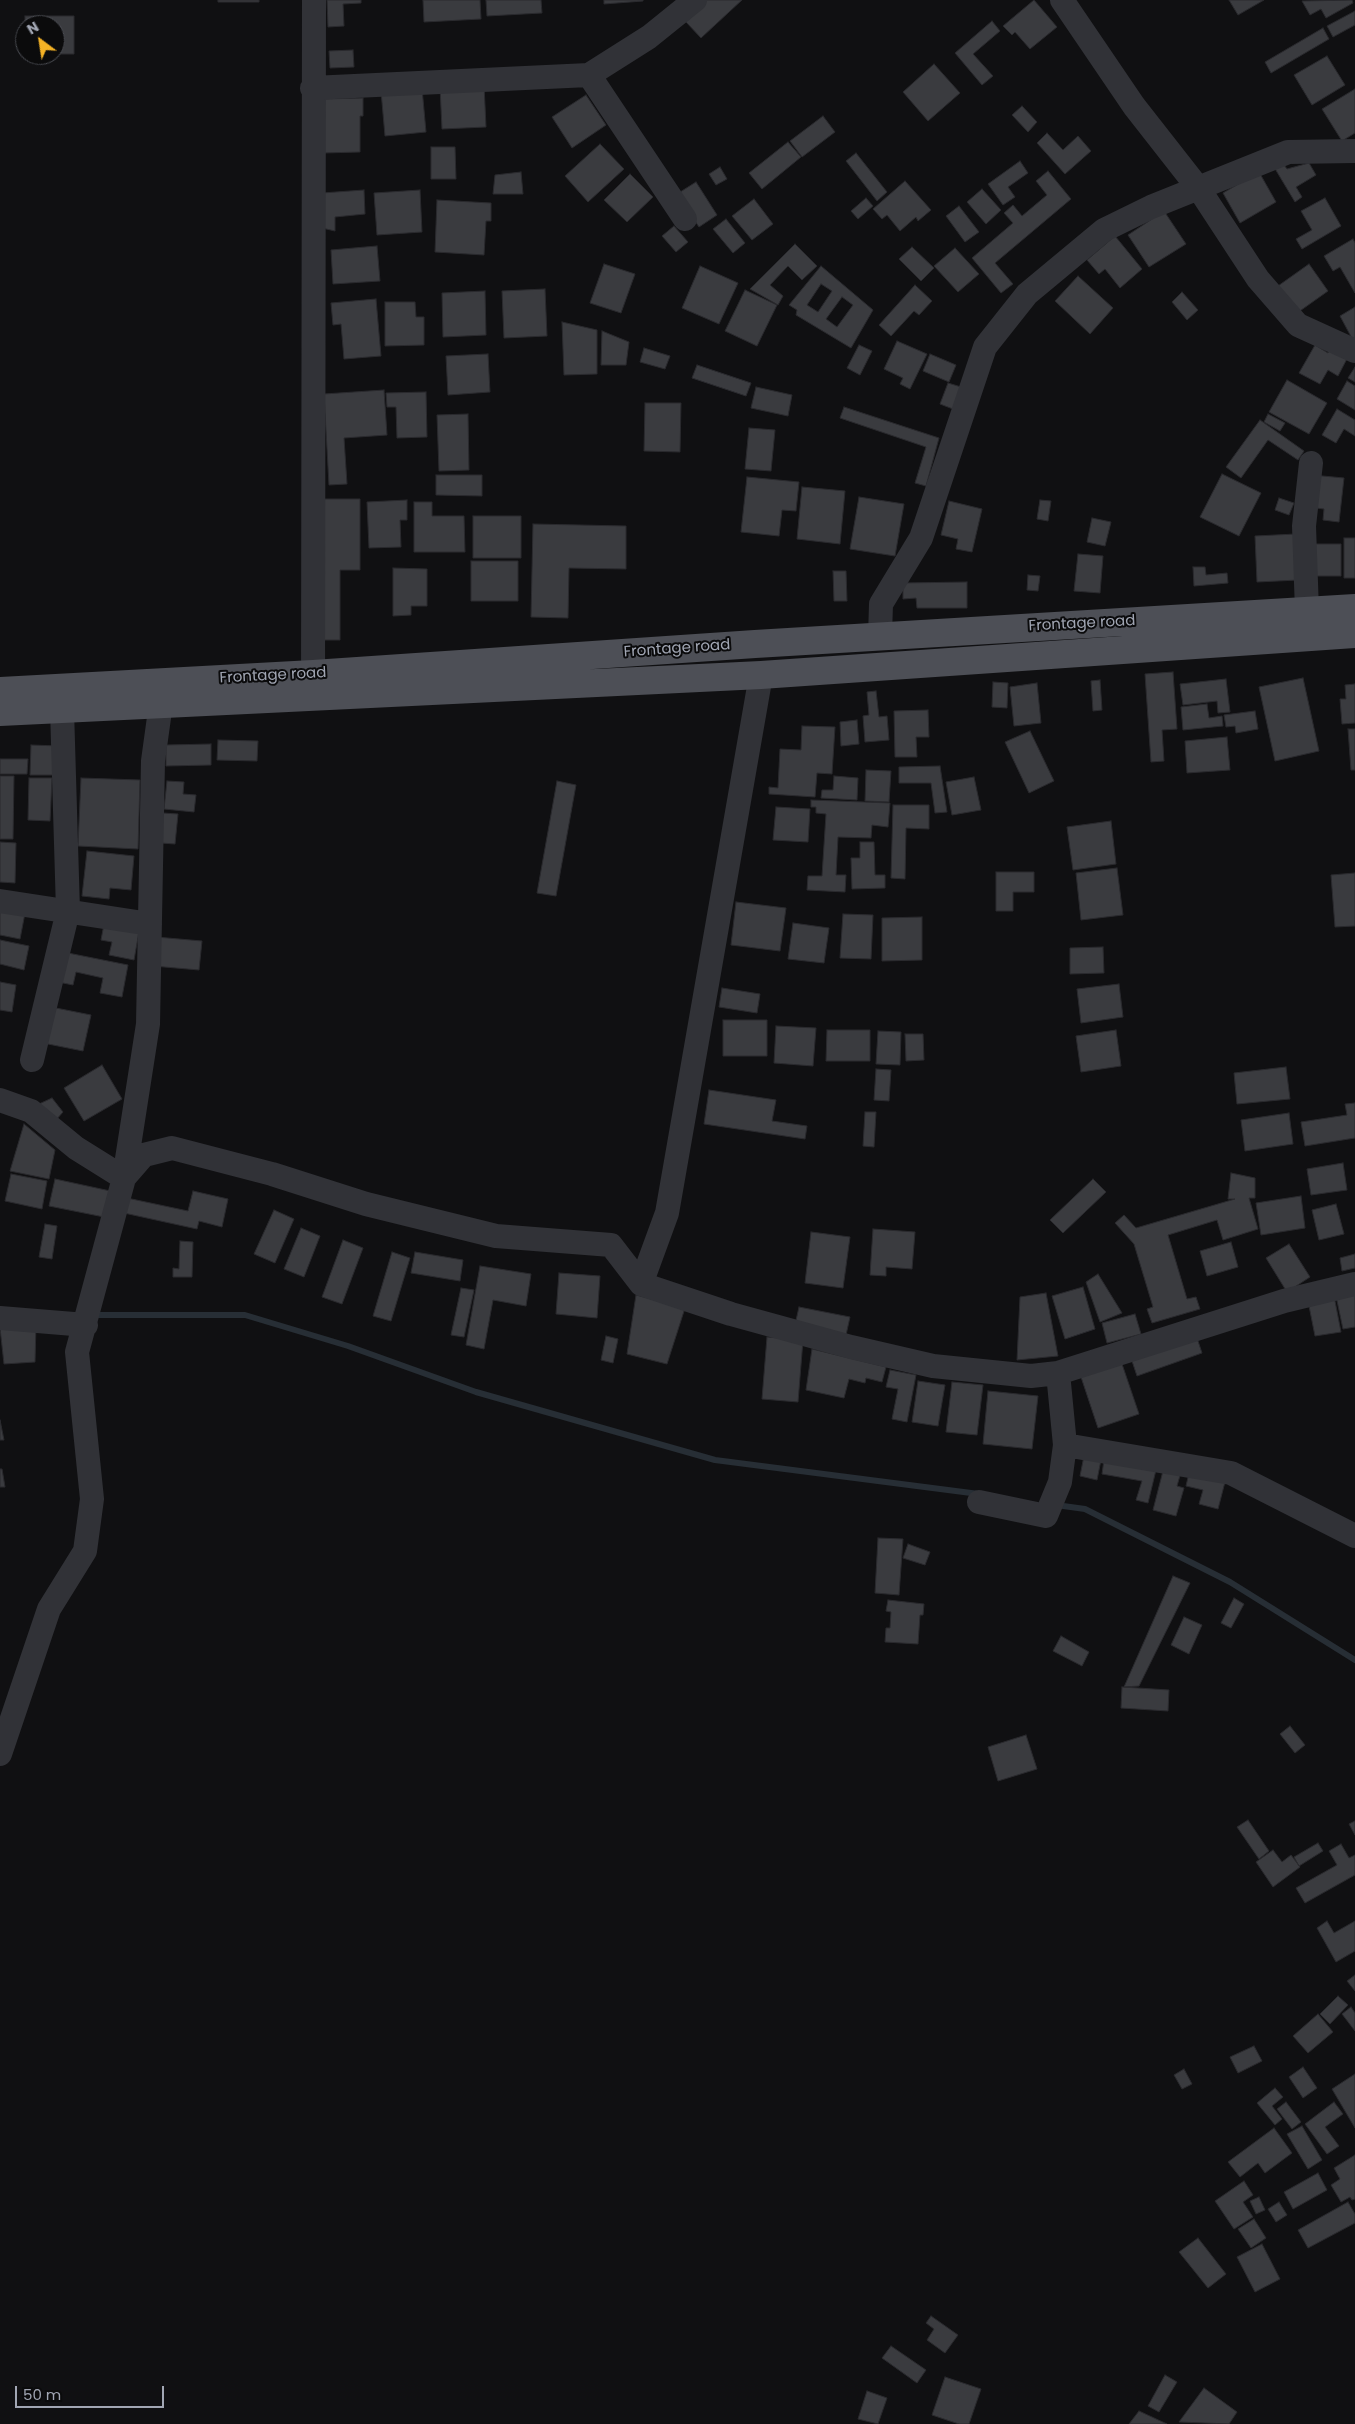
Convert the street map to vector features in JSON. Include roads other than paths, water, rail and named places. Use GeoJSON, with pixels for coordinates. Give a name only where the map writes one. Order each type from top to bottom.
{"type":"FeatureCollection","features":[{"type":"Feature","properties":{"kind":"main road","name":"Frontage road"},"geometry":{"type":"LineString","coordinates":[[0,691],[313,686],[880,636],[1355,608]]}},
{"type":"Feature","properties":{"kind":"main road"},"geometry":{"type":"LineString","coordinates":[[0,712],[161,703],[313,686],[761,675],[1355,634]]}},
{"type":"Feature","properties":{"kind":"street"},"geometry":{"type":"LineString","coordinates":[[313,686],[312,88],[314,0]]}},
{"type":"Feature","properties":{"kind":"street"},"geometry":{"type":"LineString","coordinates":[[312,88],[588,75],[649,37],[695,0]]}},
{"type":"Feature","properties":{"kind":"street"},"geometry":{"type":"LineString","coordinates":[[1062,0],[1134,106],[1199,189],[1258,279],[1298,325],[1355,351]]}},
{"type":"Feature","properties":{"kind":"street"},"geometry":{"type":"LineString","coordinates":[[588,75],[685,219]]}},
{"type":"Feature","properties":{"kind":"street"},"geometry":{"type":"LineString","coordinates":[[880,636],[881,604],[921,538],[985,347],[1027,294],[1104,230],[1151,207],[1288,152],[1355,151]]}},
{"type":"Feature","properties":{"kind":"street"},"geometry":{"type":"LineString","coordinates":[[1307,611],[1304,526],[1311,462]]}},
{"type":"Feature","properties":{"kind":"street"},"geometry":{"type":"LineString","coordinates":[[640,1284],[667,1213],[761,675]]}},
{"type":"Feature","properties":{"kind":"street"},"geometry":{"type":"LineString","coordinates":[[0,1754],[49,1609],[85,1551],[92,1499],[77,1352],[86,1325],[124,1178],[148,1024],[153,760],[161,703]]}},
{"type":"Feature","properties":{"kind":"street"},"geometry":{"type":"LineString","coordinates":[[32,1060],[68,911],[62,709]]}},
{"type":"Feature","properties":{"kind":"street"},"geometry":{"type":"LineString","coordinates":[[0,901],[150,924]]}},
{"type":"Feature","properties":{"kind":"street"},"geometry":{"type":"LineString","coordinates":[[0,1100],[31,1111],[76,1148],[124,1178]]}},
{"type":"Feature","properties":{"kind":"street"},"geometry":{"type":"LineString","coordinates":[[124,1178],[144,1155],[172,1148],[272,1174],[366,1204],[496,1236],[611,1245],[640,1284],[750,1320],[851,1348],[933,1366],[1031,1376],[1058,1373],[1284,1301],[1355,1284]]}},
{"type":"Feature","properties":{"kind":"street"},"geometry":{"type":"LineString","coordinates":[[0,1318],[86,1325]]}},
{"type":"Feature","properties":{"kind":"street"},"geometry":{"type":"LineString","coordinates":[[979,1502],[1046,1516],[1060,1482],[1065,1445],[1058,1373]]}},
{"type":"Feature","properties":{"kind":"street"},"geometry":{"type":"LineString","coordinates":[[1065,1445],[1231,1473],[1355,1536]]}},
{"type":"Feature","properties":{"kind":"waterway"},"geometry":{"type":"LineString","coordinates":[[91,1315],[245,1315],[348,1346],[476,1392],[715,1460],[979,1494]]}},
{"type":"Feature","properties":{"kind":"waterway"},"geometry":{"type":"LineString","coordinates":[[1056,1505],[1085,1509],[1230,1582],[1355,1660]]}}]}
